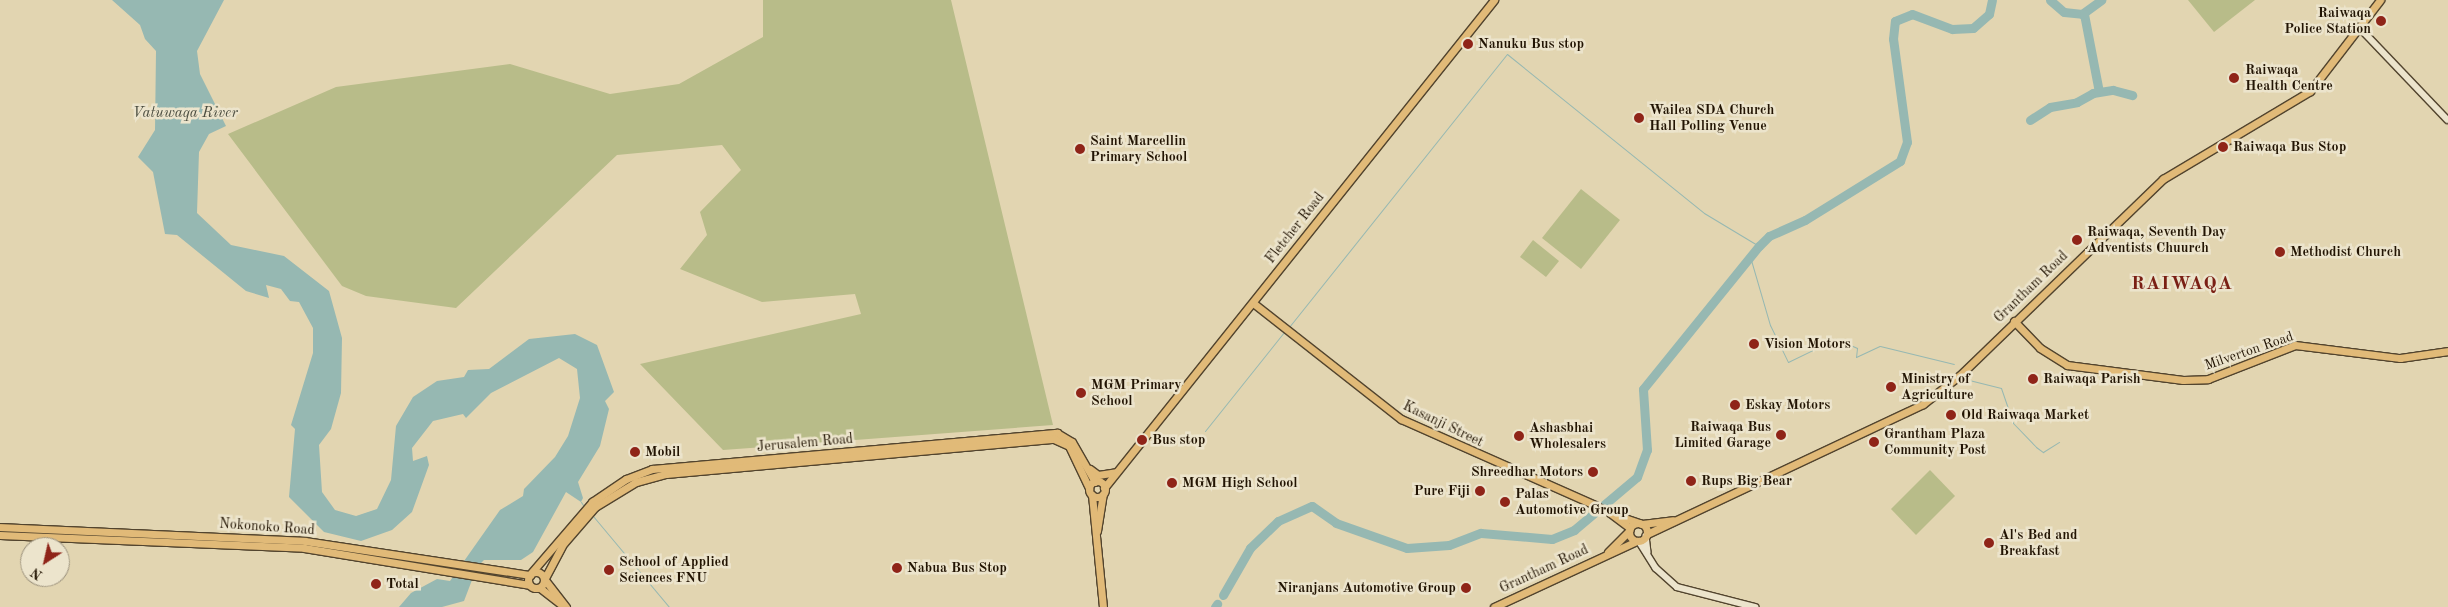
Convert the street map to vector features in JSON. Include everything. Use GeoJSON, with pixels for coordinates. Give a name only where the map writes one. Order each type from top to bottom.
{"type":"FeatureCollection","features":[{"type":"Feature","properties":{"kind":"main road","name":"Fletcher Road"},"geometry":{"type":"LineString","coordinates":[[1101,487],[1116,472],[1494,0]]}},
{"type":"Feature","properties":{"kind":"main road","name":"Grantham Road"},"geometry":{"type":"LineString","coordinates":[[1494,607],[1606,554],[1638,541],[1647,535],[1923,404],[1959,376],[2163,179],[2310,91],[2380,0]]}},
{"type":"Feature","properties":{"kind":"main road","name":"Kasanji Street"},"geometry":{"type":"LineString","coordinates":[[1252,303],[1407,422],[1640,524]]}},
{"type":"Feature","properties":{"kind":"main road","name":"Milverton Road"},"geometry":{"type":"LineString","coordinates":[[2014,322],[2040,348],[2068,365],[2183,380],[2208,379],[2295,345],[2400,358],[2448,351]]}},
{"type":"Feature","properties":{"kind":"main road","name":"Jerusalem Road"},"geometry":{"type":"LineString","coordinates":[[531,574],[592,502],[626,479],[652,469],[1053,433],[1064,435],[1101,487]]}},
{"type":"Feature","properties":{"kind":"main road","name":"Jerusalem Road"},"geometry":{"type":"LineString","coordinates":[[540,588],[564,543],[595,507],[636,482],[666,474],[1054,439],[1069,446],[1091,492],[1103,607]]}},
{"type":"Feature","properties":{"kind":"main road"},"geometry":{"type":"LineString","coordinates":[[1077,451],[1098,475],[1116,472]]}},
{"type":"Feature","properties":{"kind":"main road"},"geometry":{"type":"LineString","coordinates":[[1091,492],[1101,487]]}},
{"type":"Feature","properties":{"kind":"main road"},"geometry":{"type":"LineString","coordinates":[[1091,492],[1101,487]]}},
{"type":"Feature","properties":{"kind":"main road"},"geometry":{"type":"LineString","coordinates":[[1096,534],[1101,487]]}},
{"type":"Feature","properties":{"kind":"main road","name":"Kasanji Street"},"geometry":{"type":"LineString","coordinates":[[1607,511],[1630,529],[1638,541]]}},
{"type":"Feature","properties":{"kind":"main road","name":"Grantham Road"},"geometry":{"type":"LineString","coordinates":[[1606,554],[1630,529],[1640,524],[1681,519]]}},
{"type":"Feature","properties":{"kind":"main road"},"geometry":{"type":"LineString","coordinates":[[1640,524],[1647,535]]}},
{"type":"Feature","properties":{"kind":"main road","name":"Nokonoko Road"},"geometry":{"type":"LineString","coordinates":[[0,527],[328,547],[457,567],[540,588]]}},
{"type":"Feature","properties":{"kind":"main road","name":"Nokonoko Road"},"geometry":{"type":"LineString","coordinates":[[0,535],[328,547]]}},
{"type":"Feature","properties":{"kind":"main road","name":"Nokonoko Road"},"geometry":{"type":"LineString","coordinates":[[481,572],[531,574],[539,572],[545,579]]}},
{"type":"Feature","properties":{"kind":"main road"},"geometry":{"type":"LineString","coordinates":[[529,585],[531,574]]}},
{"type":"Feature","properties":{"kind":"main road"},"geometry":{"type":"LineString","coordinates":[[545,579],[566,607]]}},
{"type":"Feature","properties":{"kind":"main road"},"geometry":{"type":"LineString","coordinates":[[540,588],[566,607]]}},
{"type":"Feature","properties":{"kind":"street"},"geometry":{"type":"LineString","coordinates":[[2360,28],[2448,120]]}},
{"type":"Feature","properties":{"kind":"street"},"geometry":{"type":"LineString","coordinates":[[1647,535],[1648,554]]}},
{"type":"Feature","properties":{"kind":"street"},"geometry":{"type":"LineString","coordinates":[[1638,541],[1666,580],[1685,591],[1755,607]]}},
{"type":"Feature","properties":{"kind":"green space"},"geometry":{"type":"Polygon","coordinates":[[[763,0],[951,0],[1053,425],[723,450],[640,364],[861,314],[855,294],[762,302],[680,269],[707,235],[700,212],[741,170],[722,145],[617,155],[456,308],[366,296],[342,286],[228,134],[336,87],[510,64],[610,94],[679,84],[763,37],[763,0]]]}},
{"type":"Feature","properties":{"kind":"green space"},"geometry":{"type":"Polygon","coordinates":[[[2188,0],[2255,0],[2214,32],[2188,0]]]}},
{"type":"Feature","properties":{"kind":"green space"},"geometry":{"type":"Polygon","coordinates":[[[1581,189],[1620,220],[1581,269],[1542,238],[1581,189]]]}},
{"type":"Feature","properties":{"kind":"green space"},"geometry":{"type":"Polygon","coordinates":[[[1533,240],[1559,261],[1546,277],[1520,257],[1533,240]]]}},
{"type":"Feature","properties":{"kind":"green space"},"geometry":{"type":"Polygon","coordinates":[[[1930,470],[1955,496],[1916,535],[1891,509],[1930,470]]]}},
{"type":"Feature","properties":{"kind":"water","name":"Vatuwaqa River"},"geometry":{"type":"Polygon","coordinates":[[[112,0],[224,0],[197,51],[200,74],[226,126],[209,134],[199,152],[197,213],[231,245],[284,256],[329,291],[342,338],[341,393],[331,429],[319,445],[322,492],[335,510],[356,516],[377,509],[391,480],[396,426],[413,397],[437,381],[464,377],[468,370],[489,369],[529,339],[575,334],[597,345],[614,392],[605,401],[609,409],[600,446],[578,482],[583,498],[581,502],[566,492],[533,552],[521,560],[484,560],[477,567],[464,601],[442,607],[399,607],[411,593],[437,579],[450,581],[500,510],[523,496],[524,489],[555,457],[568,436],[580,398],[577,369],[559,358],[491,393],[466,418],[463,414],[433,421],[412,448],[413,461],[427,456],[429,465],[412,512],[392,530],[361,541],[324,532],[289,497],[295,429],[291,425],[313,353],[313,328],[299,302],[290,301],[281,289],[266,285],[269,298],[246,291],[177,235],[165,234],[153,172],[138,157],[155,130],[156,51],[145,39],[140,25],[112,0]]]}},
{"type":"Feature","properties":{"kind":"waterway"},"geometry":{"type":"LineString","coordinates":[[1223,595],[1250,548],[1278,521],[1312,506],[1336,523],[1407,548],[1449,545],[1481,533],[1552,539],[1574,530],[1637,477],[1647,450],[1643,389],[1759,246],[1769,236],[1805,220],[1900,161],[1907,142],[1893,39],[1895,21],[1912,14],[1952,29],[1973,28],[1989,14],[1992,0]]}},
{"type":"Feature","properties":{"kind":"waterway"},"geometry":{"type":"LineString","coordinates":[[2050,0],[2064,12],[2082,14],[2101,0]]}},
{"type":"Feature","properties":{"kind":"waterway"},"geometry":{"type":"LineString","coordinates":[[2084,14],[2099,92]]}},
{"type":"Feature","properties":{"kind":"waterway"},"geometry":{"type":"LineString","coordinates":[[1289,327],[1507,54],[1704,213],[1759,246]]}},
{"type":"Feature","properties":{"kind":"waterway"},"geometry":{"type":"LineString","coordinates":[[2030,120],[2050,107],[2077,102],[2093,93],[2113,90],[2132,95]]}},
{"type":"Feature","properties":{"kind":"waterway"},"geometry":{"type":"LineString","coordinates":[[1751,260],[1770,325],[1788,362],[1825,344],[1848,344],[1857,348],[1856,357],[1880,346],[1954,364]]}},
{"type":"Feature","properties":{"kind":"waterway"},"geometry":{"type":"LineString","coordinates":[[1205,431],[1284,332]]}},
{"type":"Feature","properties":{"kind":"waterway"},"geometry":{"type":"LineString","coordinates":[[1969,380],[2001,388],[2013,423],[2043,452],[2059,442]]}},
{"type":"Feature","properties":{"kind":"waterway"},"geometry":{"type":"LineString","coordinates":[[593,516],[669,607]]}},
{"type":"Feature","properties":{"kind":"place","name":"Raiwaqa Police Station"},"geometry":{"type":"Point","coordinates":[2381,21]}},
{"type":"Feature","properties":{"kind":"place","name":"Nanuku Bus stop"},"geometry":{"type":"Point","coordinates":[1468,44]}},
{"type":"Feature","properties":{"kind":"place","name":"Raiwaqa Health Centre"},"geometry":{"type":"Point","coordinates":[2234,78]}},
{"type":"Feature","properties":{"kind":"place","name":"Wailea SDA Church Hall Polling Venue"},"geometry":{"type":"Point","coordinates":[1639,118]}},
{"type":"Feature","properties":{"kind":"place","name":"Raiwaqa Bus Stop"},"geometry":{"type":"Point","coordinates":[2223,147]}},
{"type":"Feature","properties":{"kind":"place","name":"Saint Marcellin Primary School"},"geometry":{"type":"Point","coordinates":[1080,149]}},
{"type":"Feature","properties":{"kind":"place","name":"Raiwaqa, Seventh Day Adventists Chuurch"},"geometry":{"type":"Point","coordinates":[2077,240]}},
{"type":"Feature","properties":{"kind":"place","name":"Methodist Church"},"geometry":{"type":"Point","coordinates":[2280,252]}},
{"type":"Feature","properties":{"kind":"place","name":"Vision Motors"},"geometry":{"type":"Point","coordinates":[1754,344]}},
{"type":"Feature","properties":{"kind":"place","name":"Raiwaqa Parish"},"geometry":{"type":"Point","coordinates":[2033,379]}},
{"type":"Feature","properties":{"kind":"place","name":"Ministry of Agriculture"},"geometry":{"type":"Point","coordinates":[1891,387]}},
{"type":"Feature","properties":{"kind":"place","name":"MGM Primary School"},"geometry":{"type":"Point","coordinates":[1081,393]}},
{"type":"Feature","properties":{"kind":"place","name":"Eskay Motors"},"geometry":{"type":"Point","coordinates":[1735,405]}},
{"type":"Feature","properties":{"kind":"place","name":"Old Raiwaqa Market"},"geometry":{"type":"Point","coordinates":[1951,415]}},
{"type":"Feature","properties":{"kind":"place","name":"Raiwaqa Bus Limited Garage"},"geometry":{"type":"Point","coordinates":[1781,435]}},
{"type":"Feature","properties":{"kind":"place","name":"Ashasbhai Wholesalers"},"geometry":{"type":"Point","coordinates":[1519,436]}},
{"type":"Feature","properties":{"kind":"place","name":"Bus stop"},"geometry":{"type":"Point","coordinates":[1142,440]}},
{"type":"Feature","properties":{"kind":"place","name":"Grantham Plaza Community Post"},"geometry":{"type":"Point","coordinates":[1874,442]}},
{"type":"Feature","properties":{"kind":"place","name":"Mobil"},"geometry":{"type":"Point","coordinates":[635,452]}},
{"type":"Feature","properties":{"kind":"place","name":"Shreedhar Motors"},"geometry":{"type":"Point","coordinates":[1593,472]}},
{"type":"Feature","properties":{"kind":"place","name":"Rups Big Bear"},"geometry":{"type":"Point","coordinates":[1691,481]}},
{"type":"Feature","properties":{"kind":"place","name":"MGM High School"},"geometry":{"type":"Point","coordinates":[1172,483]}},
{"type":"Feature","properties":{"kind":"place","name":"Pure Fiji"},"geometry":{"type":"Point","coordinates":[1480,491]}},
{"type":"Feature","properties":{"kind":"place","name":"Palas Automotive Group"},"geometry":{"type":"Point","coordinates":[1505,502]}},
{"type":"Feature","properties":{"kind":"place","name":"Al's Bed and Breakfast"},"geometry":{"type":"Point","coordinates":[1989,543]}},
{"type":"Feature","properties":{"kind":"place","name":"Nabua Bus Stop"},"geometry":{"type":"Point","coordinates":[897,568]}},
{"type":"Feature","properties":{"kind":"place","name":"School of Applied Sciences FNU"},"geometry":{"type":"Point","coordinates":[609,570]}},
{"type":"Feature","properties":{"kind":"place","name":"Total"},"geometry":{"type":"Point","coordinates":[376,584]}},
{"type":"Feature","properties":{"kind":"place","name":"Niranjans Automotive Group"},"geometry":{"type":"Point","coordinates":[1466,588]}},
{"type":"Feature","properties":{"kind":"district","name":"RAIWAQA"},"geometry":{"type":"Point","coordinates":[2182,285]}}]}
